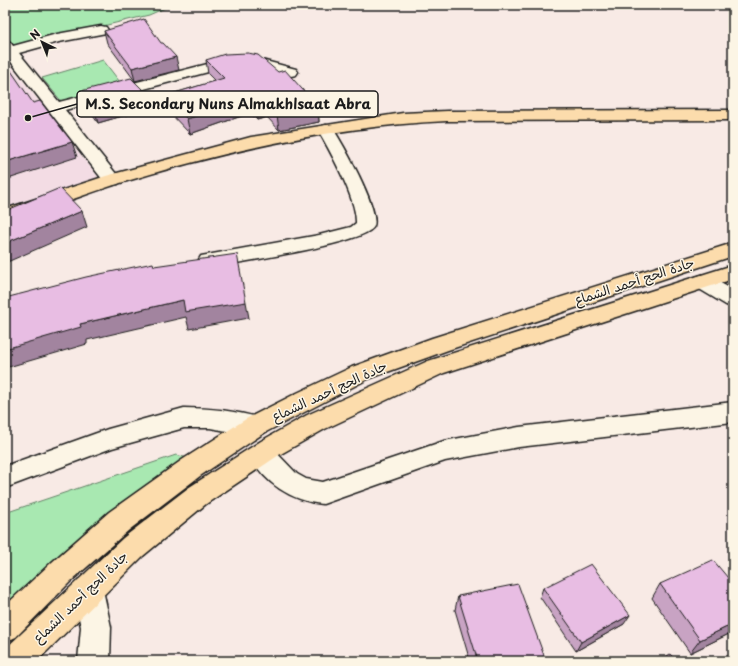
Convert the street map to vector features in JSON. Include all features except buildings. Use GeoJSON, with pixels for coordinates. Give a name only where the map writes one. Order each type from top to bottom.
{"type":"FeatureCollection","features":[{"type":"Feature","properties":{"kind":"main road"},"geometry":{"type":"LineString","coordinates":[[5,215],[112,180],[251,142],[403,118],[447,116],[733,115]]}},
{"type":"Feature","properties":{"kind":"main road","name":"جادة الحج أحمد الشماع"},"geometry":{"type":"LineString","coordinates":[[5,627],[60,572],[119,521],[190,468],[255,426],[360,373],[426,349],[733,249]]}},
{"type":"Feature","properties":{"kind":"main road","name":"جادة الحج أحمد الشماع"},"geometry":{"type":"LineString","coordinates":[[15,661],[133,547],[197,496],[262,454],[316,422],[436,367],[733,272]]}},
{"type":"Feature","properties":{"kind":"street"},"geometry":{"type":"LineString","coordinates":[[101,30],[7,48],[112,180]]}},
{"type":"Feature","properties":{"kind":"street"},"geometry":{"type":"LineString","coordinates":[[56,108],[227,63],[250,61],[291,72]]}},
{"type":"Feature","properties":{"kind":"street"},"geometry":{"type":"LineString","coordinates":[[188,264],[322,241],[360,231],[365,227],[366,221],[362,203],[338,149],[326,130]]}},
{"type":"Feature","properties":{"kind":"street"},"geometry":{"type":"LineString","coordinates":[[703,282],[733,300]]}},
{"type":"Feature","properties":{"kind":"street"},"geometry":{"type":"LineString","coordinates":[[262,454],[288,482],[295,487],[306,492],[323,493],[444,451],[519,437],[733,412]]}},
{"type":"Feature","properties":{"kind":"street"},"geometry":{"type":"LineString","coordinates":[[5,477],[108,439],[184,418],[210,418],[255,426]]}},
{"type":"Feature","properties":{"kind":"street"},"geometry":{"type":"LineString","coordinates":[[88,590],[96,627],[94,661]]}},
{"type":"Feature","properties":{"kind":"shaded area"},"geometry":{"type":"Polygon","coordinates":[[[5,59],[98,177],[5,208],[5,59]]]}},
{"type":"Feature","properties":{"kind":"green space"},"geometry":{"type":"Polygon","coordinates":[[[5,5],[172,5],[149,15],[15,47],[5,35],[5,5]]]}},
{"type":"Feature","properties":{"kind":"green space"},"geometry":{"type":"Polygon","coordinates":[[[103,60],[123,86],[62,102],[42,78],[103,60]]]}},
{"type":"Feature","properties":{"kind":"green space"},"geometry":{"type":"Polygon","coordinates":[[[176,455],[188,458],[5,610],[5,513],[176,455]]]}},
{"type":"Feature","properties":{"kind":"place","name":"M.S. Secondary Nuns Almakhlsaat Abra"},"geometry":{"type":"Point","coordinates":[28,118]}}]}
